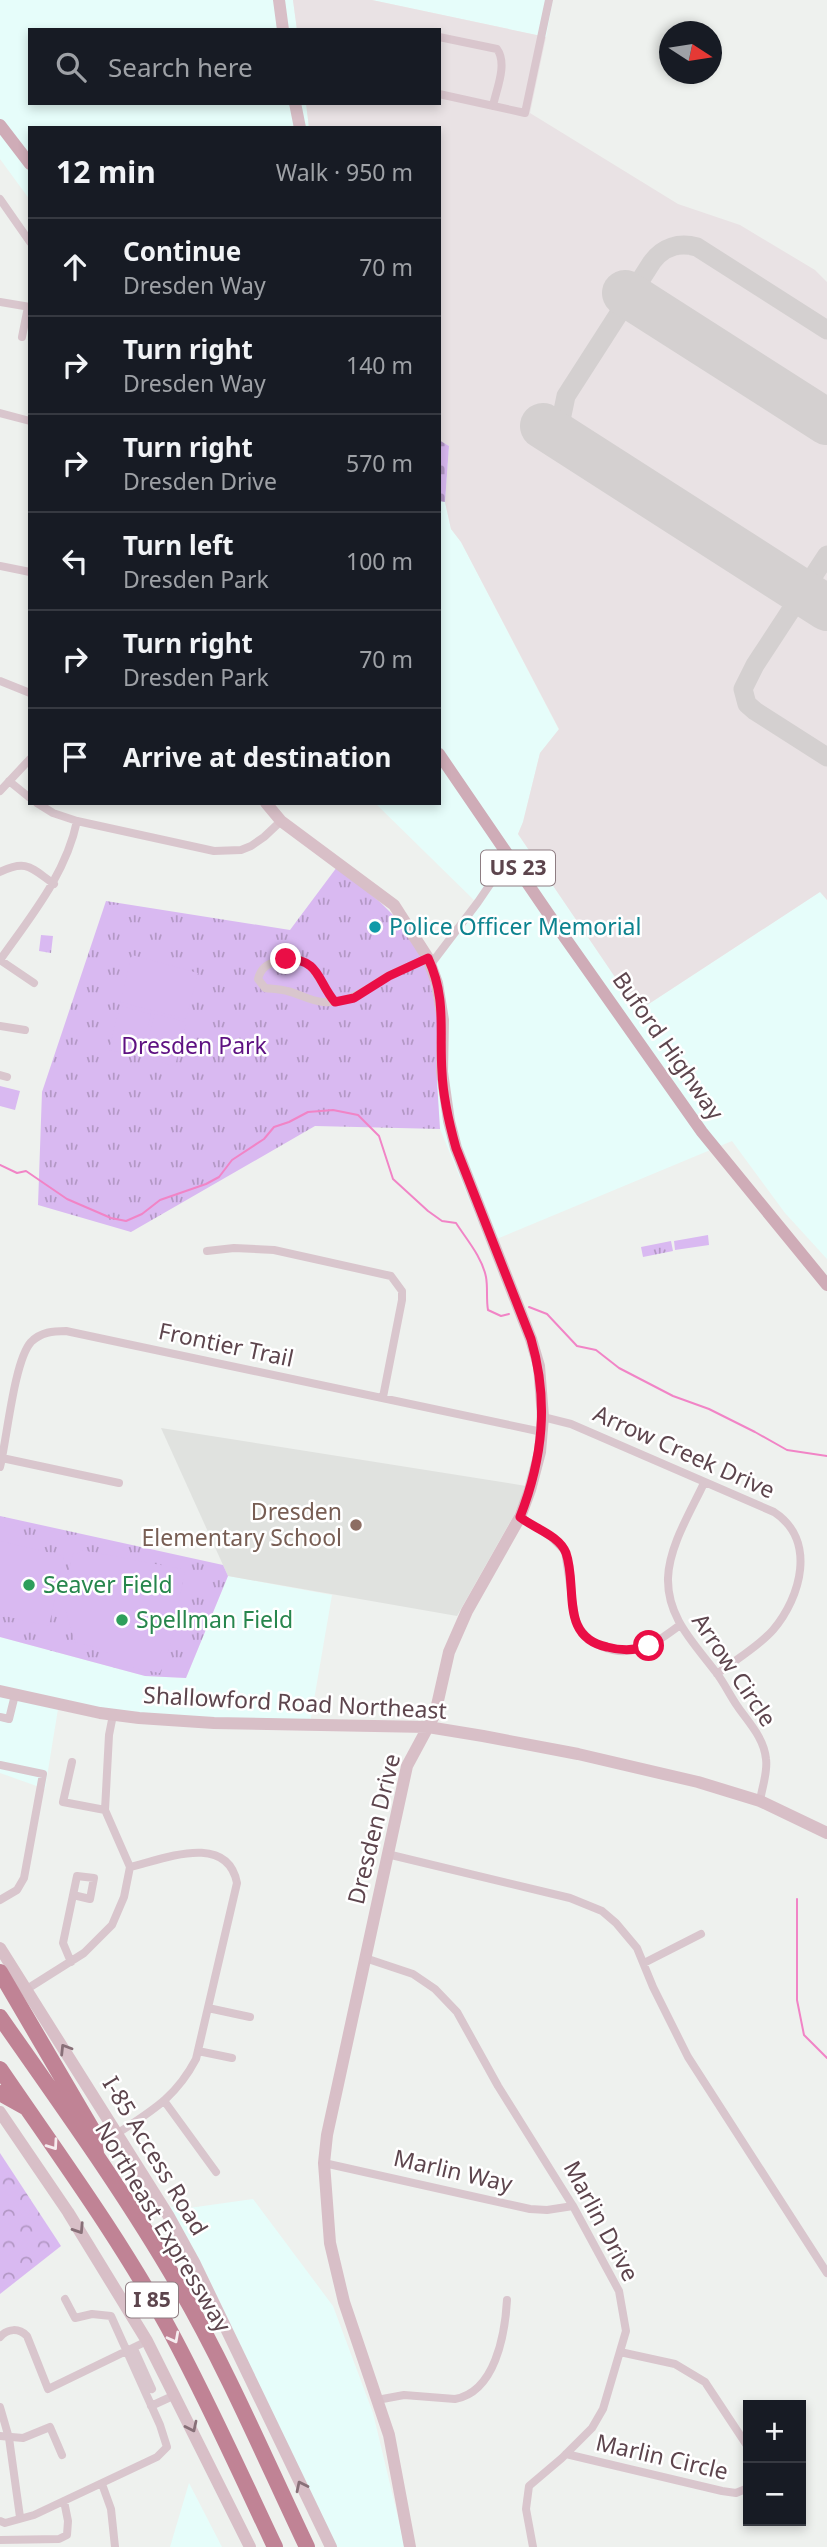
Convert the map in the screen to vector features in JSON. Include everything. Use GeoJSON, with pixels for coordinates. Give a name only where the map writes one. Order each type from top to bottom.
{"type":"FeatureCollection","features":[{"type":"Feature","properties":{"kind":"highway"},"geometry":{"type":"LineString","coordinates":[[0,1972],[92,2129],[97,2158]]}},
{"type":"Feature","properties":{"kind":"highway","name":"Northeast Expressway"},"geometry":{"type":"LineString","coordinates":[[0,2017],[97,2158],[180,2288],[307,2547]]}},
{"type":"Feature","properties":{"kind":"highway","name":"Northeast Expressway"},"geometry":{"type":"LineString","coordinates":[[0,2069],[109,2228],[167,2325],[202,2392],[275,2547]]}},
{"type":"Feature","properties":{"kind":"highway"},"geometry":{"type":"LineString","coordinates":[[0,2093],[27,2108]]}},
{"type":"Feature","properties":{"kind":"main road"},"geometry":{"type":"LineString","coordinates":[[0,125],[28,161]]}},
{"type":"Feature","properties":{"kind":"main road","name":"Buford Highway"},"geometry":{"type":"LineString","coordinates":[[441,757],[702,1132],[827,1285]]}},
{"type":"Feature","properties":{"kind":"street"},"geometry":{"type":"LineString","coordinates":[[279,0],[283,28]]}},
{"type":"Feature","properties":{"kind":"street"},"geometry":{"type":"LineString","coordinates":[[441,94],[525,113],[549,0]]}},
{"type":"Feature","properties":{"kind":"street"},"geometry":{"type":"LineString","coordinates":[[441,37],[497,49],[502,56],[502,65],[493,106]]}},
{"type":"Feature","properties":{"kind":"street"},"geometry":{"type":"LineString","coordinates":[[295,105],[300,126]]}},
{"type":"Feature","properties":{"kind":"street"},"geometry":{"type":"LineString","coordinates":[[0,199],[28,239]]}},
{"type":"Feature","properties":{"kind":"street"},"geometry":{"type":"LineString","coordinates":[[0,302],[28,307]]}},
{"type":"Feature","properties":{"kind":"street"},"geometry":{"type":"LineString","coordinates":[[22,337],[28,311]]}},
{"type":"Feature","properties":{"kind":"street"},"geometry":{"type":"LineString","coordinates":[[0,413],[28,420]]}},
{"type":"Feature","properties":{"kind":"street"},"geometry":{"type":"LineString","coordinates":[[0,566],[28,572]]}},
{"type":"Feature","properties":{"kind":"street"},"geometry":{"type":"LineString","coordinates":[[0,681],[28,692]]}},
{"type":"Feature","properties":{"kind":"street"},"geometry":{"type":"LineString","coordinates":[[0,791],[28,761]]}},
{"type":"Feature","properties":{"kind":"street"},"geometry":{"type":"LineString","coordinates":[[9,781],[28,796]]}},
{"type":"Feature","properties":{"kind":"street"},"geometry":{"type":"LineString","coordinates":[[40,805],[53,813],[77,821],[214,851],[251,846],[264,838],[281,821]]}},
{"type":"Feature","properties":{"kind":"street","name":"Dresden Drive"},"geometry":{"type":"LineString","coordinates":[[268,805],[281,821],[394,905],[429,961],[443,1020],[442,1072],[456,1148],[531,1339],[539,1366],[542,1432],[530,1490],[520,1517],[459,1629],[449,1652],[435,1714],[407,1766],[327,2135],[324,2163],[330,2243],[338,2280],[389,2435],[410,2547]]}},
{"type":"Feature","properties":{"kind":"street"},"geometry":{"type":"LineString","coordinates":[[34,983],[0,960],[54,884],[73,843],[77,821]]}},
{"type":"Feature","properties":{"kind":"street"},"geometry":{"type":"LineString","coordinates":[[335,1002],[318,972],[298,959],[274,961],[263,967],[259,973],[258,979],[265,988],[285,990],[311,1000],[335,1002],[354,998],[389,976],[429,961],[478,902],[510,855]]}},
{"type":"Feature","properties":{"kind":"street"},"geometry":{"type":"LineString","coordinates":[[0,872],[17,864],[27,864],[54,884]]}},
{"type":"Feature","properties":{"kind":"street"},"geometry":{"type":"LineString","coordinates":[[0,1026],[25,1030]]}},
{"type":"Feature","properties":{"kind":"street"},"geometry":{"type":"LineString","coordinates":[[207,1251],[234,1248],[274,1250],[391,1276],[402,1291],[402,1300],[383,1397]]}},
{"type":"Feature","properties":{"kind":"street","name":"Frontier Trail"},"geometry":{"type":"LineString","coordinates":[[0,1468],[22,1359],[33,1341],[50,1331],[66,1331],[542,1432]]}},
{"type":"Feature","properties":{"kind":"street","name":"Arrow Creek Drive"},"geometry":{"type":"LineString","coordinates":[[543,1417],[571,1424],[784,1519],[792,1527],[801,1560],[796,1589],[783,1617],[771,1633],[718,1674]]}},
{"type":"Feature","properties":{"kind":"street"},"geometry":{"type":"LineString","coordinates":[[2,1458],[119,1483]]}},
{"type":"Feature","properties":{"kind":"street","name":"Arrow Circle"},"geometry":{"type":"LineString","coordinates":[[704,1483],[671,1559],[668,1575],[670,1602],[680,1625],[753,1726],[766,1757],[760,1801]]}},
{"type":"Feature","properties":{"kind":"street"},"geometry":{"type":"LineString","coordinates":[[520,1517],[550,1536],[565,1551],[578,1629],[591,1643],[627,1651],[639,1649],[649,1646],[680,1625]]}},
{"type":"Feature","properties":{"kind":"street","name":"Shallowford Road Northeast"},"geometry":{"type":"LineString","coordinates":[[0,1692],[113,1715],[214,1723],[428,1727],[578,1754],[698,1782],[760,1801],[827,1833]]}},
{"type":"Feature","properties":{"kind":"street"},"geometry":{"type":"LineString","coordinates":[[0,1717],[9,1719],[15,1695]]}},
{"type":"Feature","properties":{"kind":"street"},"geometry":{"type":"LineString","coordinates":[[27,1989],[84,1953],[112,1925],[124,1896],[131,1867],[105,1810],[109,1735],[113,1715]]}},
{"type":"Feature","properties":{"kind":"street"},"geometry":{"type":"LineString","coordinates":[[72,1762],[63,1802],[105,1810]]}},
{"type":"Feature","properties":{"kind":"street"},"geometry":{"type":"LineString","coordinates":[[0,1765],[43,1774],[24,1878],[17,1890],[0,1900]]}},
{"type":"Feature","properties":{"kind":"street"},"geometry":{"type":"LineString","coordinates":[[118,2133],[165,2102],[190,2070],[198,2051],[237,1883],[234,1871],[225,1860],[214,1854],[195,1852],[131,1867]]}},
{"type":"Feature","properties":{"kind":"street"},"geometry":{"type":"LineString","coordinates":[[387,1854],[587,1903],[602,1911],[622,1929],[638,1948],[653,1987],[688,2057],[827,2273]]}},
{"type":"Feature","properties":{"kind":"street"},"geometry":{"type":"LineString","coordinates":[[71,1962],[63,1943],[73,1895]]}},
{"type":"Feature","properties":{"kind":"street"},"geometry":{"type":"LineString","coordinates":[[644,1963],[701,1934]]}},
{"type":"Feature","properties":{"kind":"street","name":"I-85 Access Road"},"geometry":{"type":"LineString","coordinates":[[0,1948],[118,2133],[195,2264],[331,2547]]}},
{"type":"Feature","properties":{"kind":"street","name":"Marlin Drive"},"geometry":{"type":"LineString","coordinates":[[365,1958],[413,1974],[446,1999],[457,2012],[573,2206],[619,2291],[626,2331],[603,2409],[592,2428],[529,2486],[526,2509],[533,2547]]}},
{"type":"Feature","properties":{"kind":"street"},"geometry":{"type":"LineString","coordinates":[[208,2008],[250,2017]]}},
{"type":"Feature","properties":{"kind":"street"},"geometry":{"type":"LineString","coordinates":[[198,2051],[232,2058]]}},
{"type":"Feature","properties":{"kind":"street"},"geometry":{"type":"LineString","coordinates":[[165,2102],[216,2172]]}},
{"type":"Feature","properties":{"kind":"street"},"geometry":{"type":"LineString","coordinates":[[0,2112],[96,2256],[147,2341],[250,2547]]}},
{"type":"Feature","properties":{"kind":"street","name":"Marlin Way"},"geometry":{"type":"LineString","coordinates":[[324,2163],[530,2208],[547,2210],[573,2206]]}},
{"type":"Feature","properties":{"kind":"street"},"geometry":{"type":"LineString","coordinates":[[0,2521],[5,2523],[34,2515],[156,2457],[167,2447],[151,2406],[149,2391],[111,2316],[92,2314],[75,2318],[65,2299]]}},
{"type":"Feature","properties":{"kind":"street"},"geometry":{"type":"LineString","coordinates":[[377,2400],[404,2395],[463,2398],[482,2384],[493,2370],[507,2300]]}},
{"type":"Feature","properties":{"kind":"street"},"geometry":{"type":"LineString","coordinates":[[0,2337],[14,2329],[27,2336],[48,2389],[147,2341]]}},
{"type":"Feature","properties":{"kind":"street","name":"Marlin Circle"},"geometry":{"type":"LineString","coordinates":[[620,2352],[675,2364],[705,2382],[743,2440]]}},
{"type":"Feature","properties":{"kind":"street"},"geometry":{"type":"LineString","coordinates":[[149,2391],[168,2382]]}},
{"type":"Feature","properties":{"kind":"street"},"geometry":{"type":"LineString","coordinates":[[151,2406],[174,2395]]}},
{"type":"Feature","properties":{"kind":"street"},"geometry":{"type":"LineString","coordinates":[[0,2407],[20,2517]]}},
{"type":"Feature","properties":{"kind":"street"},"geometry":{"type":"LineString","coordinates":[[5,2437],[23,2438],[50,2427],[62,2455]]}},
{"type":"Feature","properties":{"kind":"street","name":"Marlin Circle"},"geometry":{"type":"LineString","coordinates":[[566,2454],[722,2491],[736,2493],[743,2490]]}},
{"type":"Feature","properties":{"kind":"street"},"geometry":{"type":"LineString","coordinates":[[0,2462],[12,2462]]}},
{"type":"Feature","properties":{"kind":"street"},"geometry":{"type":"LineString","coordinates":[[102,2484],[111,2509],[115,2547]]}},
{"type":"Feature","properties":{"kind":"street"},"geometry":{"type":"LineString","coordinates":[[0,2540],[60,2539],[66,2535],[68,2521],[64,2501]]}},
{"type":"Feature","properties":{"kind":"shaded area"},"geometry":{"type":"Polygon","coordinates":[[[0,0],[293,0],[297,28],[28,28],[28,105],[306,105],[309,126],[28,126],[28,197],[0,159],[0,0]]]}},
{"type":"Feature","properties":{"kind":"shaded area"},"geometry":{"type":"Polygon","coordinates":[[[293,0],[372,0],[546,37],[530,113],[678,204],[740,225],[815,270],[827,282],[827,900],[820,892],[638,1011],[518,834],[540,753],[559,729],[461,542],[451,529],[445,502],[449,446],[441,441],[441,126],[309,126],[306,105],[441,105],[441,28],[297,28],[293,0]]]}},
{"type":"Feature","properties":{"kind":"shaded area"},"geometry":{"type":"Polygon","coordinates":[[[372,0],[553,0],[546,37],[372,0]]]}},
{"type":"Feature","properties":{"kind":"shaded area"},"geometry":{"type":"Polygon","coordinates":[[[441,441],[449,446],[445,502],[451,529],[461,542],[559,730],[540,753],[518,834],[638,1011],[821,891],[827,900],[827,1259],[785,1213],[732,1141],[487,1243],[440,1129],[428,969],[479,905],[377,805],[441,805],[441,441]]]}},
{"type":"Feature","properties":{"kind":"shaded area","name":"Dresden Elementary School"},"geometry":{"type":"Polygon","coordinates":[[[161,1428],[526,1486],[514,1515],[457,1616],[228,1576],[161,1428]]]}},
{"type":"Feature","properties":{"kind":"shaded area"},"geometry":{"type":"Polygon","coordinates":[[[228,1576],[332,1595],[310,1723],[58,1709],[45,1789],[0,1773],[0,1637],[145,1676],[186,1678],[228,1576]]]}},
{"type":"Feature","properties":{"kind":"shaded area"},"geometry":{"type":"Polygon","coordinates":[[[253,2199],[333,2306],[373,2413],[405,2547],[331,2547],[160,2206],[189,2208],[253,2199]]]}},
{"type":"Feature","properties":{"kind":"shaded area"},"geometry":{"type":"Polygon","coordinates":[[[189,2483],[222,2547],[170,2547],[189,2483]]]}},
{"type":"Feature","properties":{"kind":"green space"},"geometry":{"type":"Polygon","coordinates":[[[441,441],[449,446],[445,502],[441,501],[441,441]]]}},
{"type":"Feature","properties":{"kind":"green space","name":"Dresden Park"},"geometry":{"type":"Polygon","coordinates":[[[337,867],[402,924],[428,969],[438,1020],[437,1081],[440,1129],[315,1126],[131,1232],[38,1205],[42,1092],[106,901],[290,930],[337,867]]]}},
{"type":"Feature","properties":{"kind":"green space"},"geometry":{"type":"Polygon","coordinates":[[[41,935],[53,936],[51,953],[39,951],[41,935]]]}},
{"type":"Feature","properties":{"kind":"green space"},"geometry":{"type":"Polygon","coordinates":[[[132,955],[198,973],[186,1019],[120,1002],[132,955]]]}},
{"type":"Feature","properties":{"kind":"green space"},"geometry":{"type":"Polygon","coordinates":[[[120,1006],[151,1014],[140,1057],[109,1050],[120,1006]]]}},
{"type":"Feature","properties":{"kind":"green space"},"geometry":{"type":"Polygon","coordinates":[[[155,1014],[186,1022],[175,1066],[144,1058],[155,1014]]]}},
{"type":"Feature","properties":{"kind":"green space"},"geometry":{"type":"Polygon","coordinates":[[[0,1086],[20,1091],[15,1110],[0,1106],[0,1086]]]}},
{"type":"Feature","properties":{"kind":"green space"},"geometry":{"type":"Polygon","coordinates":[[[708,1235],[709,1245],[675,1250],[674,1241],[708,1235]]]}},
{"type":"Feature","properties":{"kind":"green space"},"geometry":{"type":"Polygon","coordinates":[[[671,1241],[673,1251],[643,1257],[641,1247],[671,1241]]]}},
{"type":"Feature","properties":{"kind":"green space"},"geometry":{"type":"Polygon","coordinates":[[[0,1516],[223,1565],[228,1576],[186,1678],[145,1676],[0,1637],[0,1516]]]}},
{"type":"Feature","properties":{"kind":"green space","name":"Seaver Field"},"geometry":{"type":"Polygon","coordinates":[[[0,1541],[64,1556],[49,1626],[0,1615],[0,1541]]]}},
{"type":"Feature","properties":{"kind":"green space","name":"Spellman Field"},"geometry":{"type":"Polygon","coordinates":[[[81,1550],[182,1569],[185,1572],[170,1646],[160,1673],[124,1666],[102,1649],[75,1642],[62,1598],[73,1553],[79,1554],[81,1550]]]}},
{"type":"Feature","properties":{"kind":"green space"},"geometry":{"type":"Polygon","coordinates":[[[0,2153],[61,2246],[0,2294],[0,2153]]]}},
{"type":"Feature","properties":{"kind":"waterway"},"geometry":{"type":"LineString","coordinates":[[0,1165],[17,1173],[26,1171],[67,1199],[111,1218],[126,1221],[142,1214],[160,1200],[219,1177],[232,1160],[264,1139],[274,1127],[308,1112],[333,1110],[358,1115],[379,1136],[393,1179],[442,1221],[456,1223],[469,1242],[484,1270],[488,1310],[501,1316],[509,1314]]}},
{"type":"Feature","properties":{"kind":"waterway"},"geometry":{"type":"LineString","coordinates":[[529,1307],[547,1314],[577,1346],[596,1350],[619,1368],[673,1396],[709,1409],[787,1450],[827,1456]]}},
{"type":"Feature","properties":{"kind":"waterway"},"geometry":{"type":"LineString","coordinates":[[797,1899],[797,2000],[804,2035],[827,2058]]}},
{"type":"Feature","properties":{"kind":"taxiway"},"geometry":{"type":"LineString","coordinates":[[561,420],[566,396],[652,262],[672,247],[697,247],[827,330]]}},
{"type":"Feature","properties":{"kind":"taxiway"},"geometry":{"type":"LineString","coordinates":[[827,555],[755,665],[743,689],[747,704],[755,711],[827,757]]}},
{"type":"Feature","properties":{"kind":"runway"},"geometry":{"type":"LineString","coordinates":[[625,293],[827,422]]}},
{"type":"Feature","properties":{"kind":"runway"},"geometry":{"type":"LineString","coordinates":[[543,426],[827,608]]}},
{"type":"Feature","properties":{"kind":"place","name":"Police Officer Memorial"},"geometry":{"type":"Point","coordinates":[375,927]}},
{"type":"Feature","properties":{"kind":"place","name":"Dresden Elementary School"},"geometry":{"type":"Point","coordinates":[356,1525]}},
{"type":"Feature","properties":{"kind":"place","name":"Seaver Field"},"geometry":{"type":"Point","coordinates":[29,1585]}},
{"type":"Feature","properties":{"kind":"place","name":"Spellman Field"},"geometry":{"type":"Point","coordinates":[122,1620]}},
{"type":"Feature","properties":{"kind":"route"},"geometry":{"type":"LineString","coordinates":[[286,959],[298,959],[308,964],[318,972],[335,1002],[340,1002],[354,998],[389,976],[428,958],[437,983],[443,1020],[442,1072],[456,1148],[531,1339],[539,1366],[542,1394],[540,1452],[520,1517],[550,1536],[565,1551],[575,1618],[584,1637],[591,1643],[627,1651],[649,1646]]}}]}
